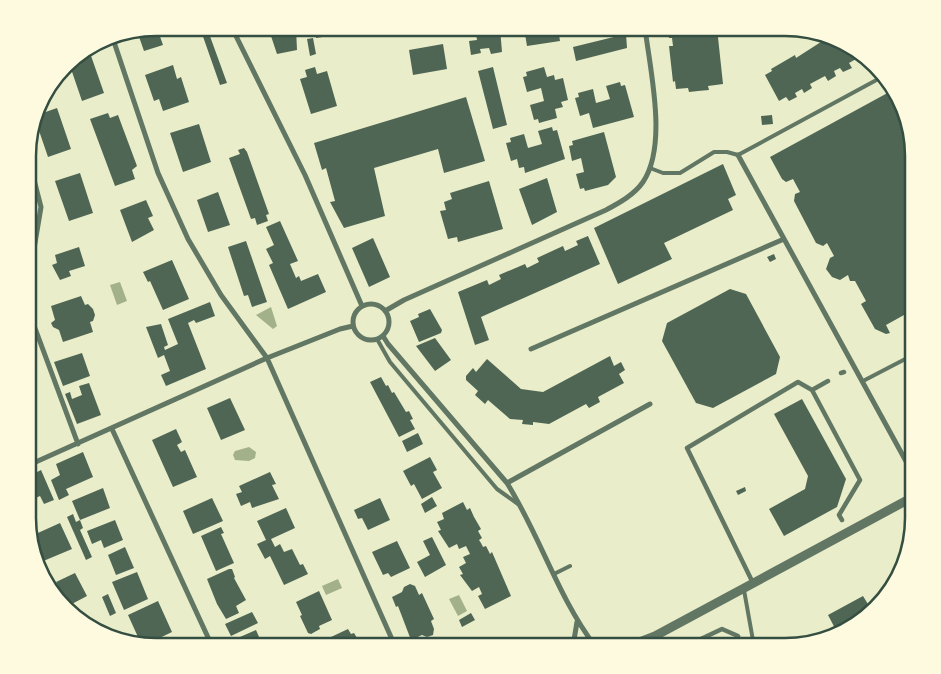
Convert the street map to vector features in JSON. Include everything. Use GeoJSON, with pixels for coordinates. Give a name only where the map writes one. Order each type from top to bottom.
{"type":"FeatureCollection","features":[{"type":"Feature","properties":{"kind":"street"},"geometry":{"type":"LineString","coordinates":[[236,37],[305,175],[362,306]]}},
{"type":"Feature","properties":{"kind":"street"},"geometry":{"type":"LineString","coordinates":[[385,311],[404,300],[606,210],[626,199],[642,183],[650,168],[654,154],[654,110],[646,37]]}},
{"type":"Feature","properties":{"kind":"street"},"geometry":{"type":"LineString","coordinates":[[115,44],[158,173],[188,239],[221,295],[267,358],[391,637]]}},
{"type":"Feature","properties":{"kind":"street"},"geometry":{"type":"LineString","coordinates":[[738,156],[904,457]]}},
{"type":"Feature","properties":{"kind":"street"},"geometry":{"type":"LineString","coordinates":[[36,188],[41,207],[36,236]]}},
{"type":"Feature","properties":{"kind":"street"},"geometry":{"type":"LineString","coordinates":[[531,349],[784,239]]}},
{"type":"Feature","properties":{"kind":"street"},"geometry":{"type":"LineString","coordinates":[[375,305],[385,311],[389,324],[383,336],[377,339],[365,339],[356,332],[353,326],[355,315],[362,306],[375,305]]}},
{"type":"Feature","properties":{"kind":"street"},"geometry":{"type":"LineString","coordinates":[[37,462],[267,358],[340,329],[353,326]]}},
{"type":"Feature","properties":{"kind":"street"},"geometry":{"type":"LineString","coordinates":[[36,332],[78,444]]}},
{"type":"Feature","properties":{"kind":"street"},"geometry":{"type":"LineString","coordinates":[[383,336],[507,483],[521,506],[577,622],[589,638]]}},
{"type":"Feature","properties":{"kind":"street"},"geometry":{"type":"LineString","coordinates":[[812,390],[828,381]]}},
{"type":"Feature","properties":{"kind":"street"},"geometry":{"type":"LineString","coordinates":[[753,583],[687,448],[798,382],[812,390],[860,480],[839,515],[842,520]]}},
{"type":"Feature","properties":{"kind":"street"},"geometry":{"type":"LineString","coordinates":[[507,483],[650,404]]}},
{"type":"Feature","properties":{"kind":"street"},"geometry":{"type":"LineString","coordinates":[[112,429],[208,637]]}},
{"type":"Feature","properties":{"kind":"street"},"geometry":{"type":"LineString","coordinates":[[650,638],[904,502]]}},
{"type":"Feature","properties":{"kind":"street"},"geometry":{"type":"LineString","coordinates":[[575,638],[577,622]]}},
{"type":"Feature","properties":{"kind":"street"},"geometry":{"type":"LineString","coordinates":[[703,638],[722,629],[738,636],[738,638]]}},
{"type":"Feature","properties":{"kind":"lane"},"geometry":{"type":"LineString","coordinates":[[650,168],[664,173],[680,173],[714,152],[727,152],[738,156],[877,80]]}},
{"type":"Feature","properties":{"kind":"lane"},"geometry":{"type":"LineString","coordinates":[[377,339],[390,362],[497,489],[521,506]]}},
{"type":"Feature","properties":{"kind":"lane"},"geometry":{"type":"LineString","coordinates":[[863,381],[904,360]]}},
{"type":"Feature","properties":{"kind":"lane"},"geometry":{"type":"LineString","coordinates":[[554,574],[570,566]]}},
{"type":"Feature","properties":{"kind":"lane"},"geometry":{"type":"LineString","coordinates":[[744,587],[753,638]]}},
{"type":"Feature","properties":{"kind":"shaded area"},"geometry":{"type":"Polygon","coordinates":[[[120,282],[127,301],[117,305],[110,285],[120,282]]]}},
{"type":"Feature","properties":{"kind":"shaded area"},"geometry":{"type":"Polygon","coordinates":[[[271,307],[277,326],[273,329],[256,315],[271,307]]]}},
{"type":"Feature","properties":{"kind":"shaded area"},"geometry":{"type":"Polygon","coordinates":[[[249,447],[256,452],[255,458],[249,461],[235,460],[233,455],[235,451],[249,447]]]}},
{"type":"Feature","properties":{"kind":"shaded area"},"geometry":{"type":"Polygon","coordinates":[[[338,579],[342,588],[326,595],[322,586],[338,579]]]}},
{"type":"Feature","properties":{"kind":"shaded area"},"geometry":{"type":"Polygon","coordinates":[[[459,595],[467,611],[458,616],[449,599],[459,595]]]}},
{"type":"Feature","properties":{"kind":"building"},"geometry":{"type":"Polygon","coordinates":[[[160,37],[163,45],[144,51],[140,38],[160,37]]]}},
{"type":"Feature","properties":{"kind":"building"},"geometry":{"type":"Polygon","coordinates":[[[203,37],[210,37],[227,83],[220,85],[203,37]]]}},
{"type":"Feature","properties":{"kind":"building"},"geometry":{"type":"Polygon","coordinates":[[[271,37],[296,37],[297,50],[277,54],[271,37]]]}},
{"type":"Feature","properties":{"kind":"building"},"geometry":{"type":"Polygon","coordinates":[[[476,37],[501,37],[502,52],[491,54],[489,48],[480,49],[481,53],[471,55],[469,41],[477,40],[476,37]]]}},
{"type":"Feature","properties":{"kind":"building"},"geometry":{"type":"Polygon","coordinates":[[[526,37],[559,37],[560,41],[527,46],[526,37]]]}},
{"type":"Feature","properties":{"kind":"building"},"geometry":{"type":"Polygon","coordinates":[[[614,37],[626,37],[627,48],[576,61],[573,47],[614,37]]]}},
{"type":"Feature","properties":{"kind":"building"},"geometry":{"type":"Polygon","coordinates":[[[718,37],[723,84],[708,86],[709,90],[689,92],[688,88],[676,89],[675,81],[673,82],[669,46],[673,46],[672,38],[669,38],[718,37]]]}},
{"type":"Feature","properties":{"kind":"building"},"geometry":{"type":"Polygon","coordinates":[[[313,38],[316,54],[310,56],[307,39],[313,38]]]}},
{"type":"Feature","properties":{"kind":"building"},"geometry":{"type":"Polygon","coordinates":[[[821,42],[845,52],[856,59],[849,63],[852,68],[843,72],[840,68],[834,71],[836,76],[828,81],[825,76],[810,84],[812,88],[804,93],[802,89],[795,93],[797,97],[789,101],[786,97],[779,101],[765,75],[772,71],[771,69],[795,55],[796,58],[821,42]]]}},
{"type":"Feature","properties":{"kind":"building"},"geometry":{"type":"Polygon","coordinates":[[[443,44],[447,69],[413,75],[409,50],[443,44]]]}},
{"type":"Feature","properties":{"kind":"building"},"geometry":{"type":"Polygon","coordinates":[[[91,56],[104,93],[82,101],[72,71],[91,56]]]}},
{"type":"Feature","properties":{"kind":"building"},"geometry":{"type":"Polygon","coordinates":[[[173,65],[177,79],[181,77],[189,102],[163,111],[159,99],[154,101],[145,75],[173,65]]]}},
{"type":"Feature","properties":{"kind":"building"},"geometry":{"type":"Polygon","coordinates":[[[315,67],[317,74],[327,71],[337,106],[311,114],[300,79],[307,77],[305,70],[315,67]]]}},
{"type":"Feature","properties":{"kind":"building"},"geometry":{"type":"Polygon","coordinates":[[[493,67],[507,125],[493,129],[478,71],[493,67]]]}},
{"type":"Feature","properties":{"kind":"building"},"geometry":{"type":"Polygon","coordinates":[[[544,67],[547,77],[554,75],[555,80],[563,78],[568,100],[561,102],[563,107],[555,109],[557,118],[539,123],[538,119],[534,120],[530,105],[544,101],[541,88],[527,92],[523,77],[527,76],[526,72],[544,67]]]}},
{"type":"Feature","properties":{"kind":"building"},"geometry":{"type":"Polygon","coordinates":[[[620,82],[621,86],[625,85],[634,117],[593,128],[589,113],[580,116],[575,98],[579,97],[578,93],[593,89],[596,103],[610,99],[606,86],[620,82]]]}},
{"type":"Feature","properties":{"kind":"building"},"geometry":{"type":"Polygon","coordinates":[[[887,93],[889,96],[898,118],[904,149],[904,315],[886,325],[890,333],[886,334],[875,329],[861,304],[866,301],[855,281],[850,281],[848,275],[840,280],[832,277],[826,269],[830,258],[834,256],[827,243],[823,246],[816,243],[794,201],[795,194],[800,192],[793,179],[786,182],[782,179],[770,157],[887,93]]]}},
{"type":"Feature","properties":{"kind":"building"},"geometry":{"type":"Polygon","coordinates":[[[466,97],[485,161],[444,173],[438,149],[374,168],[385,216],[344,228],[330,202],[335,201],[326,168],[322,170],[314,143],[466,97]]]}},
{"type":"Feature","properties":{"kind":"building"},"geometry":{"type":"Polygon","coordinates":[[[57,108],[71,149],[48,157],[39,131],[45,112],[57,108]]]}},
{"type":"Feature","properties":{"kind":"building"},"geometry":{"type":"Polygon","coordinates":[[[108,113],[110,118],[118,115],[137,166],[132,170],[135,179],[115,186],[90,119],[108,113]]]}},
{"type":"Feature","properties":{"kind":"building"},"geometry":{"type":"Polygon","coordinates":[[[772,115],[773,124],[762,125],[761,116],[772,115]]]}},
{"type":"Feature","properties":{"kind":"building"},"geometry":{"type":"Polygon","coordinates":[[[199,124],[211,162],[183,172],[170,133],[199,124]]]}},
{"type":"Feature","properties":{"kind":"building"},"geometry":{"type":"Polygon","coordinates":[[[552,127],[553,131],[557,130],[565,159],[525,173],[524,167],[519,168],[517,159],[511,161],[506,143],[511,142],[510,138],[524,134],[528,148],[542,144],[538,131],[552,127]]]}},
{"type":"Feature","properties":{"kind":"building"},"geometry":{"type":"Polygon","coordinates":[[[604,132],[616,177],[608,185],[585,191],[584,188],[580,189],[576,174],[584,172],[581,158],[572,161],[569,146],[573,145],[572,141],[604,132]]]}},
{"type":"Feature","properties":{"kind":"building"},"geometry":{"type":"Polygon","coordinates":[[[244,148],[269,214],[266,215],[268,221],[257,225],[255,218],[251,219],[229,158],[240,154],[238,150],[244,148]]]}},
{"type":"Feature","properties":{"kind":"building"},"geometry":{"type":"Polygon","coordinates":[[[723,164],[736,195],[728,199],[733,210],[664,243],[672,259],[618,284],[594,228],[723,164]]]}},
{"type":"Feature","properties":{"kind":"building"},"geometry":{"type":"Polygon","coordinates":[[[80,173],[93,213],[69,221],[55,181],[80,173]]]}},
{"type":"Feature","properties":{"kind":"building"},"geometry":{"type":"Polygon","coordinates":[[[547,178],[557,212],[532,225],[519,189],[547,178]]]}},
{"type":"Feature","properties":{"kind":"building"},"geometry":{"type":"Polygon","coordinates":[[[489,181],[503,229],[458,242],[457,237],[448,239],[440,211],[446,210],[444,202],[452,199],[450,193],[489,181]]]}},
{"type":"Feature","properties":{"kind":"building"},"geometry":{"type":"Polygon","coordinates":[[[218,192],[230,225],[208,232],[197,200],[218,192]]]}},
{"type":"Feature","properties":{"kind":"building"},"geometry":{"type":"Polygon","coordinates":[[[146,200],[153,216],[148,218],[154,230],[132,242],[120,210],[146,200]]]}},
{"type":"Feature","properties":{"kind":"building"},"geometry":{"type":"Polygon","coordinates":[[[280,221],[298,261],[290,264],[296,278],[299,276],[301,281],[318,274],[326,292],[288,309],[269,265],[273,263],[266,249],[274,245],[266,227],[280,221]]]}},
{"type":"Feature","properties":{"kind":"building"},"geometry":{"type":"Polygon","coordinates":[[[588,236],[600,264],[481,317],[489,340],[475,345],[458,292],[487,280],[489,285],[501,279],[499,275],[525,264],[527,268],[539,262],[537,258],[563,246],[565,251],[578,245],[576,241],[588,236]]]}},
{"type":"Feature","properties":{"kind":"building"},"geometry":{"type":"Polygon","coordinates":[[[373,238],[390,277],[369,287],[352,248],[373,238]]]}},
{"type":"Feature","properties":{"kind":"building"},"geometry":{"type":"Polygon","coordinates":[[[246,241],[267,302],[252,307],[248,295],[244,296],[228,247],[246,241]]]}},
{"type":"Feature","properties":{"kind":"building"},"geometry":{"type":"Polygon","coordinates":[[[79,247],[85,266],[69,271],[71,276],[60,280],[52,265],[57,263],[55,255],[79,247]]]}},
{"type":"Feature","properties":{"kind":"building"},"geometry":{"type":"Polygon","coordinates":[[[774,254],[776,259],[770,262],[767,257],[774,254]]]}},
{"type":"Feature","properties":{"kind":"building"},"geometry":{"type":"Polygon","coordinates":[[[172,260],[189,299],[163,310],[150,281],[148,282],[143,272],[172,260]]]}},
{"type":"Feature","properties":{"kind":"building"},"geometry":{"type":"Polygon","coordinates":[[[730,289],[746,294],[780,357],[776,374],[713,408],[696,403],[662,341],[667,323],[730,289]]]}},
{"type":"Feature","properties":{"kind":"building"},"geometry":{"type":"Polygon","coordinates":[[[81,296],[85,305],[88,304],[93,309],[95,315],[93,321],[90,322],[93,332],[63,342],[59,330],[53,327],[51,323],[55,320],[51,306],[81,296]]]}},
{"type":"Feature","properties":{"kind":"building"},"geometry":{"type":"Polygon","coordinates":[[[210,302],[215,316],[196,323],[194,320],[188,323],[206,369],[166,386],[161,375],[170,371],[164,355],[158,358],[146,327],[161,324],[168,345],[164,347],[165,350],[178,344],[168,319],[210,302]]]}},
{"type":"Feature","properties":{"kind":"building"},"geometry":{"type":"Polygon","coordinates":[[[430,309],[442,330],[441,333],[419,342],[410,321],[419,317],[418,314],[430,309]]]}},
{"type":"Feature","properties":{"kind":"building"},"geometry":{"type":"Polygon","coordinates":[[[435,338],[451,360],[435,371],[416,346],[435,338]]]}},
{"type":"Feature","properties":{"kind":"building"},"geometry":{"type":"Polygon","coordinates":[[[82,353],[90,376],[63,386],[54,362],[82,353]]]}},
{"type":"Feature","properties":{"kind":"building"},"geometry":{"type":"Polygon","coordinates":[[[610,356],[614,366],[621,362],[625,370],[619,374],[624,383],[598,397],[600,402],[589,408],[586,404],[549,424],[533,422],[533,425],[522,424],[523,420],[510,419],[488,400],[485,404],[475,395],[478,391],[466,380],[466,376],[473,368],[476,372],[487,359],[521,389],[543,392],[610,356]]]}},
{"type":"Feature","properties":{"kind":"building"},"geometry":{"type":"Polygon","coordinates":[[[381,377],[392,393],[394,392],[406,412],[409,411],[413,419],[410,420],[415,429],[399,437],[370,382],[381,377]]]}},
{"type":"Feature","properties":{"kind":"building"},"geometry":{"type":"Polygon","coordinates":[[[89,383],[101,415],[77,424],[65,394],[70,392],[72,399],[82,395],[79,386],[89,383]]]}},
{"type":"Feature","properties":{"kind":"building"},"geometry":{"type":"Polygon","coordinates":[[[230,398],[245,430],[221,440],[207,408],[230,398]]]}},
{"type":"Feature","properties":{"kind":"building"},"geometry":{"type":"Polygon","coordinates":[[[802,399],[846,479],[837,507],[784,536],[769,509],[805,489],[808,476],[774,414],[802,399]]]}},
{"type":"Feature","properties":{"kind":"building"},"geometry":{"type":"Polygon","coordinates":[[[176,429],[182,442],[177,445],[181,452],[185,450],[197,477],[173,487],[152,440],[176,429]]]}},
{"type":"Feature","properties":{"kind":"building"},"geometry":{"type":"Polygon","coordinates":[[[418,433],[423,444],[407,452],[402,441],[418,433]]]}},
{"type":"Feature","properties":{"kind":"building"},"geometry":{"type":"Polygon","coordinates":[[[83,452],[93,477],[66,489],[69,495],[59,500],[51,480],[60,475],[56,464],[83,452]]]}},
{"type":"Feature","properties":{"kind":"building"},"geometry":{"type":"Polygon","coordinates":[[[430,457],[437,470],[433,472],[442,488],[422,499],[414,484],[411,486],[403,471],[430,457]]]}},
{"type":"Feature","properties":{"kind":"building"},"geometry":{"type":"Polygon","coordinates":[[[41,470],[54,500],[44,504],[40,496],[37,497],[37,472],[41,470]]]}},
{"type":"Feature","properties":{"kind":"building"},"geometry":{"type":"Polygon","coordinates":[[[270,472],[276,484],[272,485],[279,499],[252,508],[250,502],[241,506],[236,494],[242,492],[239,486],[270,472]]]}},
{"type":"Feature","properties":{"kind":"building"},"geometry":{"type":"Polygon","coordinates":[[[745,487],[746,491],[738,495],[736,491],[745,487]]]}},
{"type":"Feature","properties":{"kind":"building"},"geometry":{"type":"Polygon","coordinates":[[[103,488],[110,508],[80,520],[72,501],[103,488]]]}},
{"type":"Feature","properties":{"kind":"building"},"geometry":{"type":"Polygon","coordinates":[[[432,497],[437,506],[425,513],[421,504],[432,497]]]}},
{"type":"Feature","properties":{"kind":"building"},"geometry":{"type":"Polygon","coordinates":[[[212,498],[223,521],[193,534],[183,511],[212,498]]]}},
{"type":"Feature","properties":{"kind":"building"},"geometry":{"type":"Polygon","coordinates":[[[380,498],[390,520],[368,530],[362,518],[358,519],[354,510],[380,498]]]}},
{"type":"Feature","properties":{"kind":"building"},"geometry":{"type":"Polygon","coordinates":[[[463,502],[467,510],[470,508],[481,529],[478,531],[482,538],[479,540],[483,547],[486,546],[490,554],[492,552],[511,596],[485,609],[478,596],[482,594],[479,587],[472,591],[460,575],[463,574],[459,567],[466,563],[463,557],[470,554],[466,546],[459,549],[457,544],[449,548],[438,531],[441,530],[437,522],[444,519],[442,513],[463,502]]]}},
{"type":"Feature","properties":{"kind":"building"},"geometry":{"type":"Polygon","coordinates":[[[286,508],[295,528],[271,539],[275,547],[280,544],[284,552],[292,549],[300,565],[303,564],[308,574],[284,585],[270,556],[265,559],[257,544],[266,540],[257,521],[286,508]]]}},
{"type":"Feature","properties":{"kind":"building"},"geometry":{"type":"Polygon","coordinates":[[[73,514],[76,522],[80,520],[83,528],[80,530],[92,557],[86,560],[67,517],[73,514]]]}},
{"type":"Feature","properties":{"kind":"building"},"geometry":{"type":"Polygon","coordinates":[[[115,520],[123,540],[104,548],[101,540],[92,544],[87,531],[115,520]]]}},
{"type":"Feature","properties":{"kind":"building"},"geometry":{"type":"Polygon","coordinates":[[[60,523],[72,549],[44,561],[40,549],[38,533],[60,523]]]}},
{"type":"Feature","properties":{"kind":"building"},"geometry":{"type":"Polygon","coordinates":[[[221,527],[224,533],[221,534],[234,563],[216,571],[201,536],[221,527]]]}},
{"type":"Feature","properties":{"kind":"building"},"geometry":{"type":"Polygon","coordinates":[[[432,537],[446,565],[425,577],[417,562],[430,555],[423,541],[432,537]]]}},
{"type":"Feature","properties":{"kind":"building"},"geometry":{"type":"Polygon","coordinates":[[[397,541],[410,568],[391,577],[388,573],[383,575],[372,552],[397,541]]]}},
{"type":"Feature","properties":{"kind":"building"},"geometry":{"type":"Polygon","coordinates":[[[125,547],[134,568],[116,575],[108,555],[125,547]]]}},
{"type":"Feature","properties":{"kind":"building"},"geometry":{"type":"Polygon","coordinates":[[[232,569],[234,578],[246,600],[236,606],[239,613],[226,619],[217,604],[207,579],[232,569]]]}},
{"type":"Feature","properties":{"kind":"building"},"geometry":{"type":"Polygon","coordinates":[[[137,572],[148,599],[124,610],[112,582],[137,572]]]}},
{"type":"Feature","properties":{"kind":"building"},"geometry":{"type":"Polygon","coordinates":[[[75,573],[87,596],[73,604],[61,591],[56,582],[75,573]]]}},
{"type":"Feature","properties":{"kind":"building"},"geometry":{"type":"Polygon","coordinates":[[[410,584],[415,586],[419,595],[422,593],[434,619],[431,621],[434,629],[433,635],[410,637],[398,606],[396,607],[392,597],[402,592],[404,587],[410,584]]]}},
{"type":"Feature","properties":{"kind":"building"},"geometry":{"type":"Polygon","coordinates":[[[319,591],[332,620],[319,626],[320,629],[311,634],[308,633],[300,616],[302,615],[296,602],[319,591]]]}},
{"type":"Feature","properties":{"kind":"building"},"geometry":{"type":"Polygon","coordinates":[[[108,594],[116,613],[110,616],[102,597],[108,594]]]}},
{"type":"Feature","properties":{"kind":"building"},"geometry":{"type":"Polygon","coordinates":[[[863,596],[868,604],[834,627],[828,615],[863,596]]]}},
{"type":"Feature","properties":{"kind":"building"},"geometry":{"type":"Polygon","coordinates":[[[158,601],[172,632],[162,637],[137,636],[128,615],[158,601]]]}},
{"type":"Feature","properties":{"kind":"building"},"geometry":{"type":"Polygon","coordinates":[[[252,612],[258,623],[231,636],[225,624],[252,612]]]}},
{"type":"Feature","properties":{"kind":"building"},"geometry":{"type":"Polygon","coordinates":[[[471,613],[475,620],[462,627],[459,620],[471,613]]]}},
{"type":"Feature","properties":{"kind":"building"},"geometry":{"type":"Polygon","coordinates":[[[348,629],[351,634],[354,633],[357,637],[331,637],[348,629]]]}},
{"type":"Feature","properties":{"kind":"building"},"geometry":{"type":"Polygon","coordinates":[[[256,630],[259,637],[240,637],[256,630]]]}}]}
